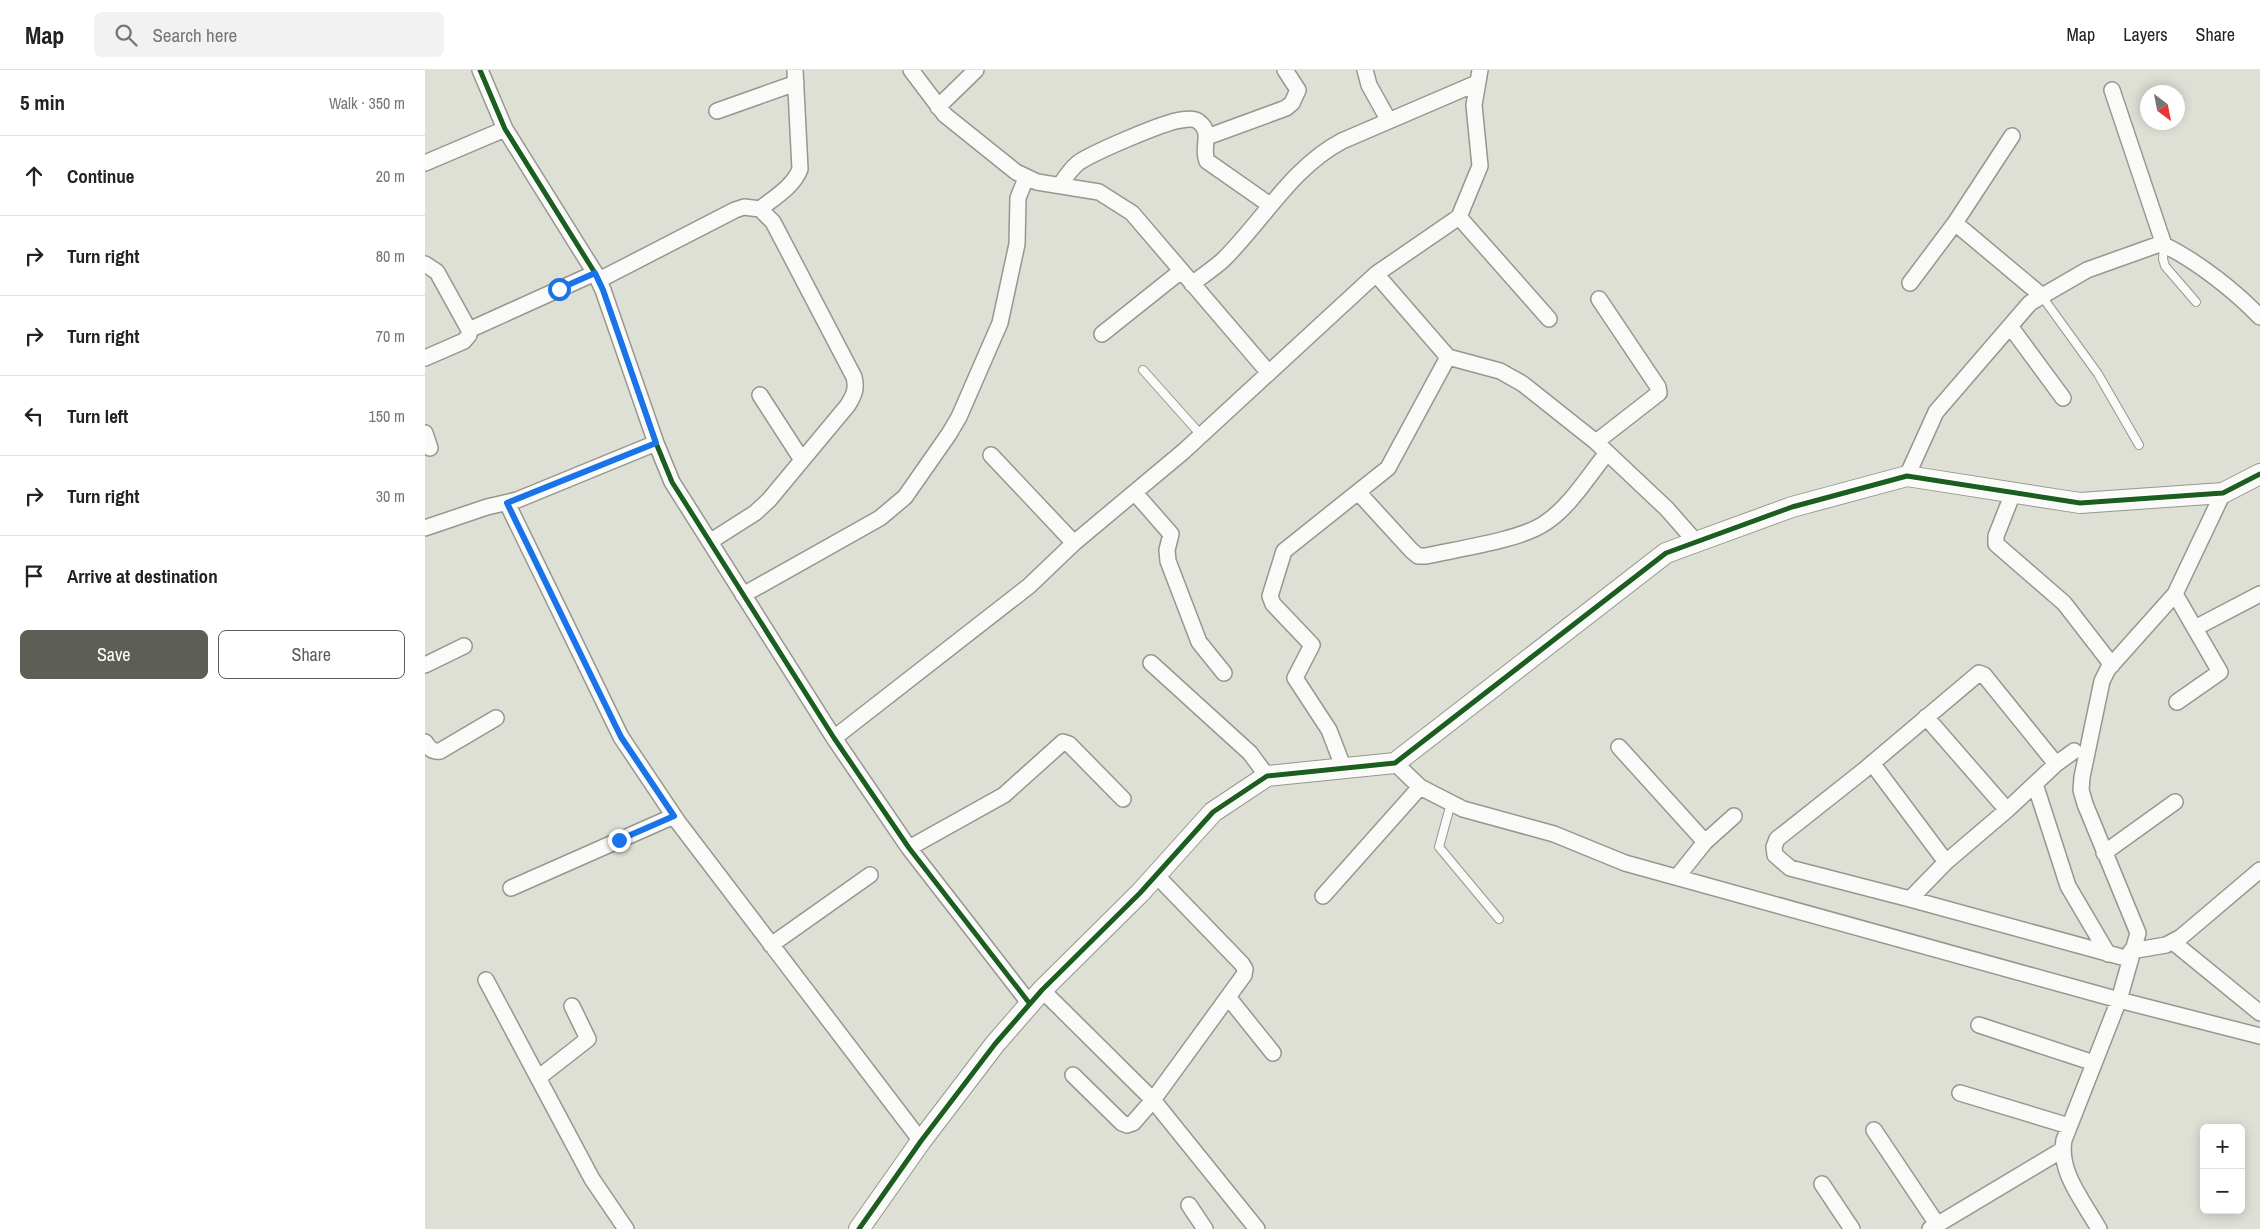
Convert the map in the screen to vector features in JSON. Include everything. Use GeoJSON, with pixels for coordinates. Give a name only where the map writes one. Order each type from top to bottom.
{"type":"FeatureCollection","features":[{"type":"Feature","properties":{"kind":"street"},"geometry":{"type":"LineString","coordinates":[[480,70],[505,129],[597,277],[656,443],[672,482],[834,738],[909,848],[1036,997],[1153,1100],[1257,1229]]}},
{"type":"Feature","properties":{"kind":"street"},"geometry":{"type":"LineString","coordinates":[[911,70],[938,107],[1016,172],[1037,182],[1061,184],[1099,192],[1123,206],[1142,224],[1269,373]]}},
{"type":"Feature","properties":{"kind":"street"},"geometry":{"type":"LineString","coordinates":[[938,107],[976,70]]}},
{"type":"Feature","properties":{"kind":"street"},"geometry":{"type":"LineString","coordinates":[[1207,137],[1286,108],[1292,103],[1298,90],[1285,70]]}},
{"type":"Feature","properties":{"kind":"street"},"geometry":{"type":"LineString","coordinates":[[1365,70],[1369,86],[1389,121]]}},
{"type":"Feature","properties":{"kind":"street"},"geometry":{"type":"LineString","coordinates":[[717,111],[796,76],[800,168],[798,176],[761,209]]}},
{"type":"Feature","properties":{"kind":"street"},"geometry":{"type":"LineString","coordinates":[[1192,284],[1224,259],[1292,180],[1328,150],[1342,141],[1389,121],[1478,76]]}},
{"type":"Feature","properties":{"kind":"street"},"geometry":{"type":"LineString","coordinates":[[834,738],[1029,586],[1074,543],[1201,435],[1376,274],[1459,217],[1480,166],[1474,105],[1478,76]]}},
{"type":"Feature","properties":{"kind":"street"},"geometry":{"type":"LineString","coordinates":[[2112,90],[2164,245],[2221,282],[2243,299],[2260,317]]}},
{"type":"Feature","properties":{"kind":"street"},"geometry":{"type":"LineString","coordinates":[[1061,184],[1073,167],[1080,162],[1171,122],[1197,120],[1206,130],[1207,137],[1204,149],[1207,161],[1270,205]]}},
{"type":"Feature","properties":{"kind":"street"},"geometry":{"type":"LineString","coordinates":[[425,163],[505,129]]}},
{"type":"Feature","properties":{"kind":"street"},"geometry":{"type":"LineString","coordinates":[[1910,283],[1955,223],[2012,136]]}},
{"type":"Feature","properties":{"kind":"street"},"geometry":{"type":"LineString","coordinates":[[743,595],[880,518],[894,508],[914,486],[959,417],[1000,323],[1017,244],[1018,198],[1026,178]]}},
{"type":"Feature","properties":{"kind":"street"},"geometry":{"type":"LineString","coordinates":[[469,330],[597,277],[735,210],[744,207],[761,209],[773,222],[854,377],[855,395],[763,506],[711,541]]}},
{"type":"Feature","properties":{"kind":"street"},"geometry":{"type":"LineString","coordinates":[[1459,217],[1549,320]]}},
{"type":"Feature","properties":{"kind":"street"},"geometry":{"type":"LineString","coordinates":[[1955,223],[2041,295]]}},
{"type":"Feature","properties":{"kind":"street"},"geometry":{"type":"LineString","coordinates":[[1907,476],[1936,412],[2030,303],[2093,267],[2164,245]]}},
{"type":"Feature","properties":{"kind":"street"},"geometry":{"type":"LineString","coordinates":[[425,264],[437,272],[469,330],[469,336],[464,341],[425,358]]}},
{"type":"Feature","properties":{"kind":"street"},"geometry":{"type":"LineString","coordinates":[[1102,334],[1181,271]]}},
{"type":"Feature","properties":{"kind":"street"},"geometry":{"type":"LineString","coordinates":[[1376,274],[1448,356],[1500,371],[1523,384],[1596,442],[1667,509],[1696,542]]}},
{"type":"Feature","properties":{"kind":"street"},"geometry":{"type":"LineString","coordinates":[[1596,442],[1659,393],[1658,387],[1599,299]]}},
{"type":"Feature","properties":{"kind":"street"},"geometry":{"type":"LineString","coordinates":[[2010,326],[2063,398]]}},
{"type":"Feature","properties":{"kind":"street"},"geometry":{"type":"LineString","coordinates":[[1344,769],[1329,730],[1295,678],[1312,645],[1273,604],[1270,596],[1284,551],[1392,464],[1448,356]]}},
{"type":"Feature","properties":{"kind":"street"},"geometry":{"type":"LineString","coordinates":[[759,396],[802,460]]}},
{"type":"Feature","properties":{"kind":"street"},"geometry":{"type":"LineString","coordinates":[[425,433],[431,448]]}},
{"type":"Feature","properties":{"kind":"street"},"geometry":{"type":"LineString","coordinates":[[425,528],[487,507],[507,503],[656,443]]}},
{"type":"Feature","properties":{"kind":"street"},"geometry":{"type":"LineString","coordinates":[[1358,492],[1411,550],[1418,556],[1426,556],[1527,532],[1545,523],[1558,512],[1607,454]]}},
{"type":"Feature","properties":{"kind":"street"},"geometry":{"type":"LineString","coordinates":[[991,455],[1074,543]]}},
{"type":"Feature","properties":{"kind":"street"},"geometry":{"type":"LineString","coordinates":[[859,1229],[921,1142],[995,1044],[1036,997],[1156,875],[1213,812],[1267,776],[1395,762],[1665,553],[1791,507],[1907,476],[2080,503],[2223,493],[2260,474]]}},
{"type":"Feature","properties":{"kind":"street"},"geometry":{"type":"LineString","coordinates":[[1135,493],[1171,534],[1167,550],[1168,561],[1199,642],[1224,674]]}},
{"type":"Feature","properties":{"kind":"street"},"geometry":{"type":"LineString","coordinates":[[2013,493],[1996,536],[1996,544],[2063,603],[2112,665]]}},
{"type":"Feature","properties":{"kind":"street"},"geometry":{"type":"LineString","coordinates":[[2099,1229],[2069,1177],[2062,1150],[2069,1126],[2119,1000],[2130,955],[2138,933],[2085,804],[2081,790],[2081,777],[2102,681],[2112,665],[2175,594],[2223,493]]}},
{"type":"Feature","properties":{"kind":"street"},"geometry":{"type":"LineString","coordinates":[[507,503],[621,737],[674,816],[921,1142]]}},
{"type":"Feature","properties":{"kind":"street"},"geometry":{"type":"LineString","coordinates":[[2175,594],[2219,672],[2177,702]]}},
{"type":"Feature","properties":{"kind":"street"},"geometry":{"type":"LineString","coordinates":[[2195,628],[2260,594]]}},
{"type":"Feature","properties":{"kind":"street"},"geometry":{"type":"LineString","coordinates":[[425,665],[464,646]]}},
{"type":"Feature","properties":{"kind":"street"},"geometry":{"type":"LineString","coordinates":[[1151,663],[1251,753],[1267,776]]}},
{"type":"Feature","properties":{"kind":"street"},"geometry":{"type":"LineString","coordinates":[[2056,764],[1985,675],[1979,673],[1873,763],[1777,839],[1775,856],[1790,868],[2108,954],[2130,955],[2173,942],[2260,870]]}},
{"type":"Feature","properties":{"kind":"street"},"geometry":{"type":"LineString","coordinates":[[1926,717],[2007,810]]}},
{"type":"Feature","properties":{"kind":"street"},"geometry":{"type":"LineString","coordinates":[[425,742],[428,747],[435,751],[440,751],[497,718]]}},
{"type":"Feature","properties":{"kind":"street"},"geometry":{"type":"LineString","coordinates":[[909,848],[1004,794],[1063,742],[1069,744],[1123,799]]}},
{"type":"Feature","properties":{"kind":"street"},"geometry":{"type":"LineString","coordinates":[[1619,747],[1705,842]]}},
{"type":"Feature","properties":{"kind":"street"},"geometry":{"type":"LineString","coordinates":[[1910,899],[1946,862],[2007,810],[2056,764],[2074,751]]}},
{"type":"Feature","properties":{"kind":"street"},"geometry":{"type":"LineString","coordinates":[[1395,762],[1420,787],[1463,809],[1554,834],[1625,863],[2119,1000],[2260,1036]]}},
{"type":"Feature","properties":{"kind":"street"},"geometry":{"type":"LineString","coordinates":[[1873,763],[1946,862]]}},
{"type":"Feature","properties":{"kind":"street"},"geometry":{"type":"LineString","coordinates":[[2035,784],[2068,886],[2108,954]]}},
{"type":"Feature","properties":{"kind":"street"},"geometry":{"type":"LineString","coordinates":[[1323,896],[1420,787]]}},
{"type":"Feature","properties":{"kind":"street"},"geometry":{"type":"LineString","coordinates":[[2104,852],[2175,802]]}},
{"type":"Feature","properties":{"kind":"street"},"geometry":{"type":"LineString","coordinates":[[511,888],[674,816]]}},
{"type":"Feature","properties":{"kind":"street"},"geometry":{"type":"LineString","coordinates":[[1677,877],[1705,842],[1734,816]]}},
{"type":"Feature","properties":{"kind":"street"},"geometry":{"type":"LineString","coordinates":[[771,945],[870,875]]}},
{"type":"Feature","properties":{"kind":"street"},"geometry":{"type":"LineString","coordinates":[[1073,1075],[1127,1125],[1133,1122],[1153,1100],[1244,975],[1245,969],[1156,875]]}},
{"type":"Feature","properties":{"kind":"street"},"geometry":{"type":"LineString","coordinates":[[2173,942],[2260,1014]]}},
{"type":"Feature","properties":{"kind":"street"},"geometry":{"type":"LineString","coordinates":[[485,980],[592,1179],[626,1229]]}},
{"type":"Feature","properties":{"kind":"street"},"geometry":{"type":"LineString","coordinates":[[1228,997],[1273,1053]]}},
{"type":"Feature","properties":{"kind":"street"},"geometry":{"type":"LineString","coordinates":[[538,1078],[588,1039],[572,1006]]}},
{"type":"Feature","properties":{"kind":"street"},"geometry":{"type":"LineString","coordinates":[[1979,1024],[2094,1063]]}},
{"type":"Feature","properties":{"kind":"street"},"geometry":{"type":"LineString","coordinates":[[1960,1093],[2069,1126]]}},
{"type":"Feature","properties":{"kind":"street"},"geometry":{"type":"LineString","coordinates":[[1874,1130],[1933,1227],[2062,1150]]}},
{"type":"Feature","properties":{"kind":"street"},"geometry":{"type":"LineString","coordinates":[[1823,1184],[1852,1229]]}},
{"type":"Feature","properties":{"kind":"street"},"geometry":{"type":"LineString","coordinates":[[1189,1205],[1205,1229]]}},
{"type":"Feature","properties":{"kind":"lane"},"geometry":{"type":"LineString","coordinates":[[2164,245],[2165,266],[2196,302]]}},
{"type":"Feature","properties":{"kind":"lane"},"geometry":{"type":"LineString","coordinates":[[2041,295],[2098,374],[2139,446]]}},
{"type":"Feature","properties":{"kind":"lane"},"geometry":{"type":"LineString","coordinates":[[1143,370],[1201,435]]}},
{"type":"Feature","properties":{"kind":"lane"},"geometry":{"type":"LineString","coordinates":[[1451,803],[1439,847],[1499,919]]}},
{"type":"Feature","properties":{"kind":"cycle path"},"geometry":{"type":"LineString","coordinates":[[480,70],[505,129],[595,273],[603,290],[656,443],[672,482],[834,738],[909,848],[1030,1004]]}},
{"type":"Feature","properties":{"kind":"cycle path"},"geometry":{"type":"LineString","coordinates":[[859,1229],[921,1141],[995,1044],[1042,990],[1140,893],[1213,812],[1267,776],[1395,763],[1666,553],[1792,507],[1907,476],[2080,503],[2223,493],[2260,474]]}},
{"type":"Feature","properties":{"kind":"route"},"geometry":{"type":"LineString","coordinates":[[559,289],[595,273],[603,290],[656,443],[507,503],[621,737],[674,816],[619,840]]}}]}
